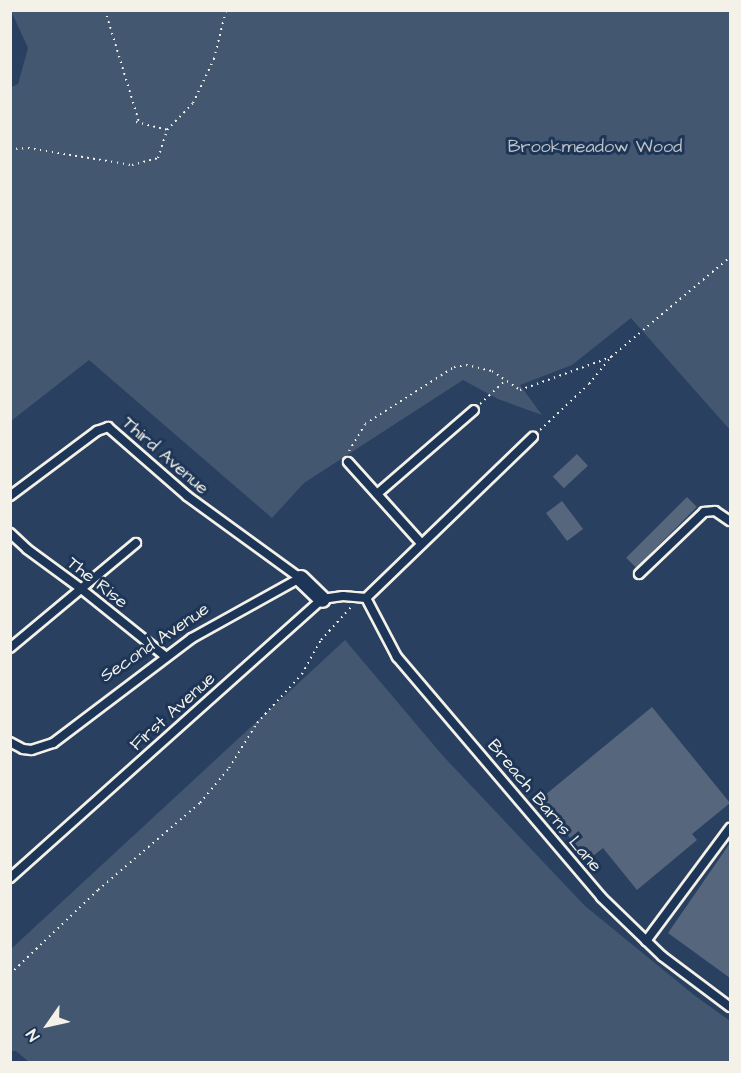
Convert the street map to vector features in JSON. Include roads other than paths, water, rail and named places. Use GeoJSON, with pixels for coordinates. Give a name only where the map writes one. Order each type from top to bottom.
{"type":"FeatureCollection","features":[{"type":"Feature","properties":{"kind":"street"},"geometry":{"type":"LineString","coordinates":[[300,578],[322,599]]}},
{"type":"Feature","properties":{"kind":"lane"},"geometry":{"type":"LineString","coordinates":[[377,494],[474,410]]}},
{"type":"Feature","properties":{"kind":"lane","name":"Third Avenue"},"geometry":{"type":"LineString","coordinates":[[10,496],[97,431],[108,426],[187,496],[300,578]]}},
{"type":"Feature","properties":{"kind":"lane"},"geometry":{"type":"LineString","coordinates":[[322,599],[343,596],[366,598],[533,437]]}},
{"type":"Feature","properties":{"kind":"lane"},"geometry":{"type":"LineString","coordinates":[[348,462],[422,543]]}},
{"type":"Feature","properties":{"kind":"lane"},"geometry":{"type":"LineString","coordinates":[[639,574],[704,512],[715,511],[730,521]]}},
{"type":"Feature","properties":{"kind":"lane","name":"The Rise"},"geometry":{"type":"LineString","coordinates":[[10,533],[27,549],[81,588],[165,656]]}},
{"type":"Feature","properties":{"kind":"lane"},"geometry":{"type":"LineString","coordinates":[[10,648],[135,543]]}},
{"type":"Feature","properties":{"kind":"lane","name":"Second Avenue"},"geometry":{"type":"LineString","coordinates":[[10,742],[23,749],[31,750],[52,743],[165,656],[248,605],[300,578]]}},
{"type":"Feature","properties":{"kind":"lane","name":"Breach Barns Lane"},"geometry":{"type":"LineString","coordinates":[[366,598],[397,657],[601,897],[646,941],[730,1007]]}},
{"type":"Feature","properties":{"kind":"lane","name":"First Avenue"},"geometry":{"type":"LineString","coordinates":[[10,878],[322,599]]}},
{"type":"Feature","properties":{"kind":"lane"},"geometry":{"type":"LineString","coordinates":[[646,941],[730,828]]}},
{"type":"Feature","properties":{"kind":"park label","name":"Brookmeadow Wood"},"geometry":{"type":"Point","coordinates":[595,147]}}]}
